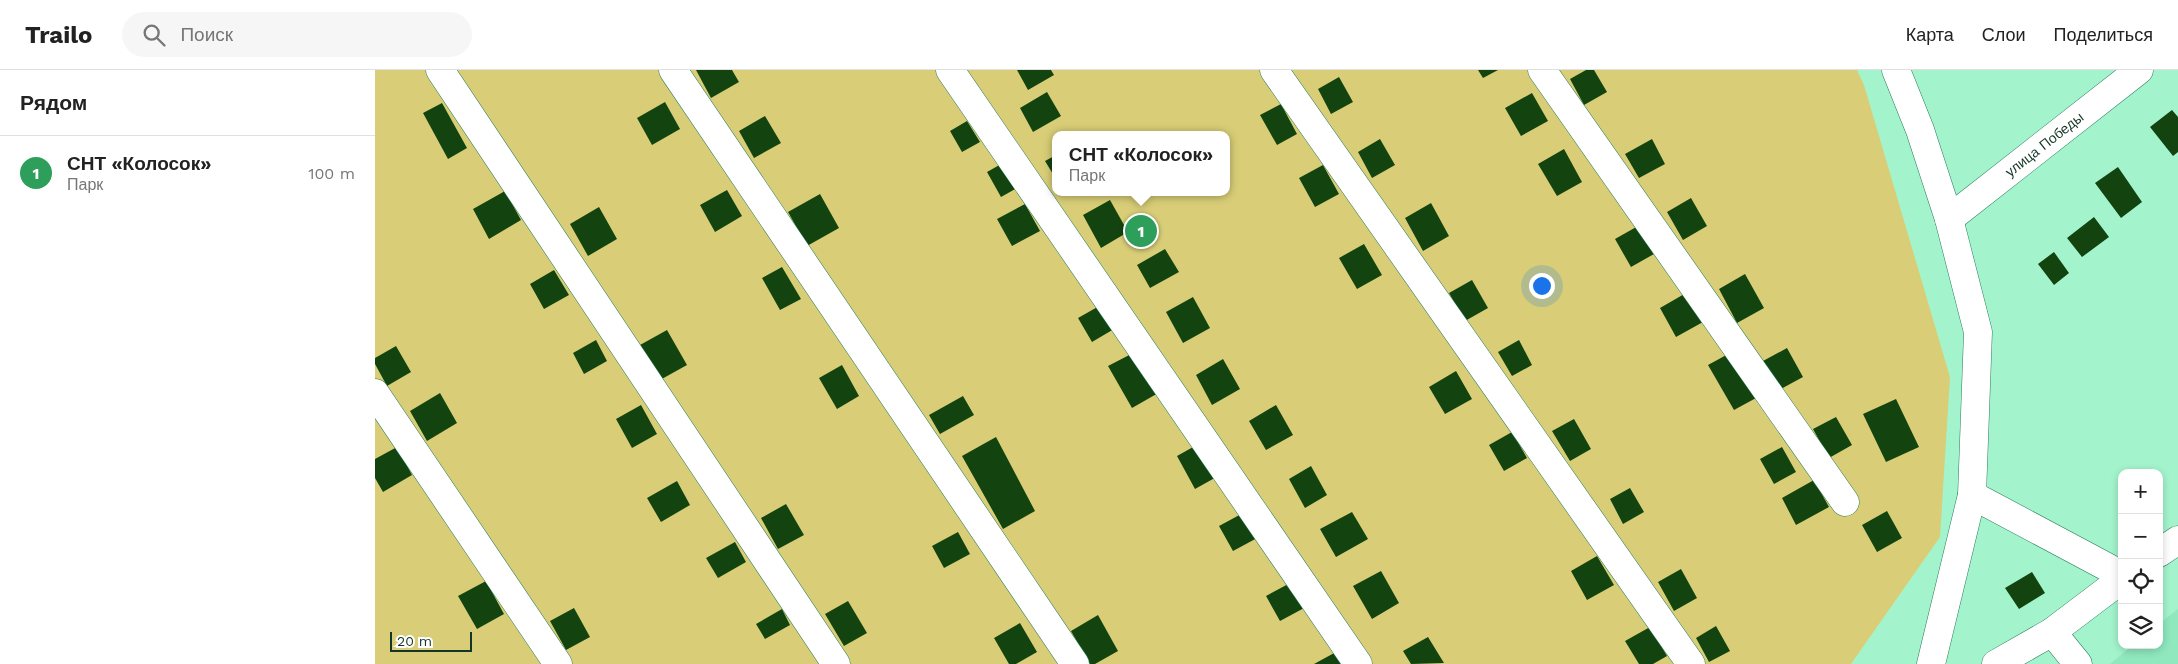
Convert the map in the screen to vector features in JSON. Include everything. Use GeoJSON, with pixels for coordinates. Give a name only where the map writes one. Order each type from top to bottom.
{"type":"FeatureCollection","features":[{"type":"Feature","properties":{"kind":"main road"},"geometry":{"type":"LineString","coordinates":[[440,70],[836,664]]}},
{"type":"Feature","properties":{"kind":"main road"},"geometry":{"type":"LineString","coordinates":[[673,70],[1075,664]]}},
{"type":"Feature","properties":{"kind":"main road"},"geometry":{"type":"LineString","coordinates":[[950,70],[1359,664]]}},
{"type":"Feature","properties":{"kind":"main road"},"geometry":{"type":"LineString","coordinates":[[1274,70],[1691,664]]}},
{"type":"Feature","properties":{"kind":"main road"},"geometry":{"type":"LineString","coordinates":[[1542,70],[1845,502]]}},
{"type":"Feature","properties":{"kind":"main road"},"geometry":{"type":"LineString","coordinates":[[1896,70],[1919,130],[1949,219],[1978,332],[1972,496],[1931,664]]}},
{"type":"Feature","properties":{"kind":"main road","name":"улица Победы"},"geometry":{"type":"LineString","coordinates":[[1949,219],[2139,70]]}},
{"type":"Feature","properties":{"kind":"main road"},"geometry":{"type":"LineString","coordinates":[[375,393],[558,664]]}},
{"type":"Feature","properties":{"kind":"main road"},"geometry":{"type":"LineString","coordinates":[[1972,496],[2118,573]]}},
{"type":"Feature","properties":{"kind":"main road"},"geometry":{"type":"LineString","coordinates":[[2163,550],[2178,540]]}},
{"type":"Feature","properties":{"kind":"main road"},"geometry":{"type":"LineString","coordinates":[[1996,664],[2052,632],[2118,582]]}},
{"type":"Feature","properties":{"kind":"main road"},"geometry":{"type":"LineString","coordinates":[[2052,632],[2078,664]]}},
{"type":"Feature","properties":{"kind":"shaded area"},"geometry":{"type":"Polygon","coordinates":[[[375,70],[1857,70],[1864,85],[1950,377],[1940,537],[1851,664],[375,664],[375,70]]]}},
{"type":"Feature","properties":{"kind":"shaded area"},"geometry":{"type":"Polygon","coordinates":[[[2178,609],[2178,664],[2110,664],[2128,649],[2163,649],[2163,621],[2178,609]]]}},
{"type":"Feature","properties":{"kind":"building"},"geometry":{"type":"Polygon","coordinates":[[[696,70],[732,70],[739,82],[711,98],[696,70]]]}},
{"type":"Feature","properties":{"kind":"building"},"geometry":{"type":"Polygon","coordinates":[[[1017,70],[1051,70],[1054,75],[1028,90],[1017,70]]]}},
{"type":"Feature","properties":{"kind":"building"},"geometry":{"type":"Polygon","coordinates":[[[1478,70],[1498,70],[1483,78],[1478,70]]]}},
{"type":"Feature","properties":{"kind":"building"},"geometry":{"type":"Polygon","coordinates":[[[1586,70],[1594,70],[1607,92],[1584,105],[1570,79],[1586,70]]]}},
{"type":"Feature","properties":{"kind":"building"},"geometry":{"type":"Polygon","coordinates":[[[1339,77],[1353,102],[1331,114],[1318,89],[1339,77]]]}},
{"type":"Feature","properties":{"kind":"building"},"geometry":{"type":"Polygon","coordinates":[[[1047,92],[1061,116],[1033,132],[1020,108],[1047,92]]]}},
{"type":"Feature","properties":{"kind":"building"},"geometry":{"type":"Polygon","coordinates":[[[1532,93],[1548,121],[1521,136],[1505,108],[1532,93]]]}},
{"type":"Feature","properties":{"kind":"building"},"geometry":{"type":"Polygon","coordinates":[[[665,102],[680,129],[652,145],[637,118],[665,102]]]}},
{"type":"Feature","properties":{"kind":"building"},"geometry":{"type":"Polygon","coordinates":[[[442,103],[467,148],[448,159],[423,113],[442,103]]]}},
{"type":"Feature","properties":{"kind":"building"},"geometry":{"type":"Polygon","coordinates":[[[1281,104],[1297,134],[1277,145],[1260,115],[1281,104]]]}},
{"type":"Feature","properties":{"kind":"building"},"geometry":{"type":"Polygon","coordinates":[[[2172,110],[2178,117],[2178,152],[2173,156],[2150,127],[2172,110]]]}},
{"type":"Feature","properties":{"kind":"building"},"geometry":{"type":"Polygon","coordinates":[[[765,116],[781,143],[754,158],[739,131],[765,116]]]}},
{"type":"Feature","properties":{"kind":"building"},"geometry":{"type":"Polygon","coordinates":[[[967,121],[980,142],[962,152],[950,131],[967,121]]]}},
{"type":"Feature","properties":{"kind":"building"},"geometry":{"type":"Polygon","coordinates":[[[1380,139],[1395,165],[1372,178],[1358,152],[1380,139]]]}},
{"type":"Feature","properties":{"kind":"building"},"geometry":{"type":"Polygon","coordinates":[[[1652,139],[1665,164],[1639,178],[1625,154],[1652,139]]]}},
{"type":"Feature","properties":{"kind":"building"},"geometry":{"type":"Polygon","coordinates":[[[1564,149],[1582,182],[1557,196],[1538,164],[1564,149]]]}},
{"type":"Feature","properties":{"kind":"building"},"geometry":{"type":"Polygon","coordinates":[[[1052,157],[1052,172],[1045,161],[1052,157]]]}},
{"type":"Feature","properties":{"kind":"building"},"geometry":{"type":"Polygon","coordinates":[[[1003,163],[1017,188],[1001,197],[987,172],[1003,163]]]}},
{"type":"Feature","properties":{"kind":"building"},"geometry":{"type":"Polygon","coordinates":[[[1323,165],[1339,194],[1315,207],[1299,178],[1323,165]]]}},
{"type":"Feature","properties":{"kind":"building"},"geometry":{"type":"Polygon","coordinates":[[[2118,167],[2142,202],[2121,218],[2095,183],[2118,167]]]}},
{"type":"Feature","properties":{"kind":"building"},"geometry":{"type":"Polygon","coordinates":[[[727,190],[742,216],[715,232],[700,205],[727,190]]]}},
{"type":"Feature","properties":{"kind":"building"},"geometry":{"type":"Polygon","coordinates":[[[505,191],[521,220],[489,239],[473,209],[505,191]]]}},
{"type":"Feature","properties":{"kind":"building"},"geometry":{"type":"Polygon","coordinates":[[[820,194],[839,228],[807,246],[788,212],[820,194]]]}},
{"type":"Feature","properties":{"kind":"building"},"geometry":{"type":"Polygon","coordinates":[[[1691,198],[1707,226],[1683,240],[1667,212],[1691,198]]]}},
{"type":"Feature","properties":{"kind":"building"},"geometry":{"type":"Polygon","coordinates":[[[1110,200],[1128,232],[1101,248],[1083,215],[1110,200]]]}},
{"type":"Feature","properties":{"kind":"building"},"geometry":{"type":"Polygon","coordinates":[[[1431,203],[1449,236],[1423,251],[1405,218],[1431,203]]]}},
{"type":"Feature","properties":{"kind":"building"},"geometry":{"type":"Polygon","coordinates":[[[1025,204],[1040,231],[1012,246],[997,219],[1025,204]]]}},
{"type":"Feature","properties":{"kind":"building"},"geometry":{"type":"Polygon","coordinates":[[[599,207],[617,239],[588,256],[570,224],[599,207]]]}},
{"type":"Feature","properties":{"kind":"building"},"geometry":{"type":"Polygon","coordinates":[[[2094,217],[2109,237],[2082,257],[2067,238],[2094,217]]]}},
{"type":"Feature","properties":{"kind":"building"},"geometry":{"type":"Polygon","coordinates":[[[1638,226],[1654,254],[1631,267],[1615,239],[1638,226]]]}},
{"type":"Feature","properties":{"kind":"building"},"geometry":{"type":"Polygon","coordinates":[[[1364,244],[1382,275],[1357,289],[1339,258],[1364,244]]]}},
{"type":"Feature","properties":{"kind":"building"},"geometry":{"type":"Polygon","coordinates":[[[1165,249],[1179,272],[1150,288],[1137,265],[1165,249]]]}},
{"type":"Feature","properties":{"kind":"building"},"geometry":{"type":"Polygon","coordinates":[[[2054,252],[2069,273],[2054,285],[2038,264],[2054,252]]]}},
{"type":"Feature","properties":{"kind":"building"},"geometry":{"type":"Polygon","coordinates":[[[782,267],[801,299],[780,310],[762,278],[782,267]]]}},
{"type":"Feature","properties":{"kind":"building"},"geometry":{"type":"Polygon","coordinates":[[[554,270],[569,295],[544,309],[530,284],[554,270]]]}},
{"type":"Feature","properties":{"kind":"building"},"geometry":{"type":"Polygon","coordinates":[[[1745,274],[1764,308],[1737,323],[1719,289],[1745,274]]]}},
{"type":"Feature","properties":{"kind":"building"},"geometry":{"type":"Polygon","coordinates":[[[1472,280],[1488,308],[1465,321],[1449,293],[1472,280]]]}},
{"type":"Feature","properties":{"kind":"building"},"geometry":{"type":"Polygon","coordinates":[[[1686,293],[1703,322],[1676,337],[1660,308],[1686,293]]]}},
{"type":"Feature","properties":{"kind":"building"},"geometry":{"type":"Polygon","coordinates":[[[1193,297],[1210,328],[1183,343],[1166,312],[1193,297]]]}},
{"type":"Feature","properties":{"kind":"building"},"geometry":{"type":"Polygon","coordinates":[[[1101,305],[1114,329],[1092,342],[1078,318],[1101,305]]]}},
{"type":"Feature","properties":{"kind":"building"},"geometry":{"type":"Polygon","coordinates":[[[667,330],[687,365],[660,380],[640,345],[667,330]]]}},
{"type":"Feature","properties":{"kind":"building"},"geometry":{"type":"Polygon","coordinates":[[[596,340],[607,361],[584,374],[573,353],[596,340]]]}},
{"type":"Feature","properties":{"kind":"building"},"geometry":{"type":"Polygon","coordinates":[[[1519,340],[1532,365],[1512,376],[1498,352],[1519,340]]]}},
{"type":"Feature","properties":{"kind":"building"},"geometry":{"type":"Polygon","coordinates":[[[396,346],[411,372],[387,386],[375,364],[375,358],[396,346]]]}},
{"type":"Feature","properties":{"kind":"building"},"geometry":{"type":"Polygon","coordinates":[[[1787,348],[1803,377],[1779,390],[1763,361],[1787,348]]]}},
{"type":"Feature","properties":{"kind":"building"},"geometry":{"type":"Polygon","coordinates":[[[1137,351],[1160,392],[1132,408],[1108,366],[1137,351]]]}},
{"type":"Feature","properties":{"kind":"building"},"geometry":{"type":"Polygon","coordinates":[[[1730,353],[1756,398],[1734,410],[1708,365],[1730,353]]]}},
{"type":"Feature","properties":{"kind":"building"},"geometry":{"type":"Polygon","coordinates":[[[1223,359],[1240,389],[1212,405],[1196,375],[1223,359]]]}},
{"type":"Feature","properties":{"kind":"building"},"geometry":{"type":"Polygon","coordinates":[[[842,365],[859,396],[837,409],[819,378],[842,365]]]}},
{"type":"Feature","properties":{"kind":"building"},"geometry":{"type":"Polygon","coordinates":[[[1456,371],[1472,399],[1445,414],[1429,387],[1456,371]]]}},
{"type":"Feature","properties":{"kind":"building"},"geometry":{"type":"Polygon","coordinates":[[[440,393],[457,423],[427,441],[410,411],[440,393]]]}},
{"type":"Feature","properties":{"kind":"building"},"geometry":{"type":"Polygon","coordinates":[[[963,396],[974,415],[940,434],[929,415],[963,396]]]}},
{"type":"Feature","properties":{"kind":"building"},"geometry":{"type":"Polygon","coordinates":[[[1896,399],[1919,447],[1886,462],[1863,414],[1896,399]]]}},
{"type":"Feature","properties":{"kind":"building"},"geometry":{"type":"Polygon","coordinates":[[[641,405],[657,434],[632,448],[616,419],[641,405]]]}},
{"type":"Feature","properties":{"kind":"building"},"geometry":{"type":"Polygon","coordinates":[[[1276,405],[1293,435],[1266,450],[1249,421],[1276,405]]]}},
{"type":"Feature","properties":{"kind":"building"},"geometry":{"type":"Polygon","coordinates":[[[1836,417],[1852,445],[1829,458],[1813,429],[1836,417]]]}},
{"type":"Feature","properties":{"kind":"building"},"geometry":{"type":"Polygon","coordinates":[[[1574,419],[1591,449],[1570,461],[1552,431],[1574,419]]]}},
{"type":"Feature","properties":{"kind":"building"},"geometry":{"type":"Polygon","coordinates":[[[1512,432],[1527,458],[1504,471],[1489,445],[1512,432]]]}},
{"type":"Feature","properties":{"kind":"building"},"geometry":{"type":"Polygon","coordinates":[[[996,437],[1035,511],[1003,529],[962,456],[996,437]]]}},
{"type":"Feature","properties":{"kind":"building"},"geometry":{"type":"Polygon","coordinates":[[[1202,442],[1220,475],[1195,489],[1177,456],[1202,442]]]}},
{"type":"Feature","properties":{"kind":"building"},"geometry":{"type":"Polygon","coordinates":[[[397,447],[412,475],[383,492],[375,478],[375,459],[397,447]]]}},
{"type":"Feature","properties":{"kind":"building"},"geometry":{"type":"Polygon","coordinates":[[[1782,447],[1796,472],[1774,484],[1760,459],[1782,447]]]}},
{"type":"Feature","properties":{"kind":"building"},"geometry":{"type":"Polygon","coordinates":[[[1311,466],[1327,495],[1305,508],[1289,479],[1311,466]]]}},
{"type":"Feature","properties":{"kind":"building"},"geometry":{"type":"Polygon","coordinates":[[[1814,480],[1829,507],[1796,525],[1782,498],[1814,480]]]}},
{"type":"Feature","properties":{"kind":"building"},"geometry":{"type":"Polygon","coordinates":[[[677,481],[690,505],[661,522],[647,498],[677,481]]]}},
{"type":"Feature","properties":{"kind":"building"},"geometry":{"type":"Polygon","coordinates":[[[1630,488],[1644,512],[1623,524],[1610,499],[1630,488]]]}},
{"type":"Feature","properties":{"kind":"building"},"geometry":{"type":"Polygon","coordinates":[[[786,504],[804,535],[778,549],[761,518],[786,504]]]}},
{"type":"Feature","properties":{"kind":"building"},"geometry":{"type":"Polygon","coordinates":[[[1887,511],[1902,538],[1877,552],[1862,525],[1887,511]]]}},
{"type":"Feature","properties":{"kind":"building"},"geometry":{"type":"Polygon","coordinates":[[[1245,512],[1259,537],[1233,551],[1219,526],[1245,512]]]}},
{"type":"Feature","properties":{"kind":"building"},"geometry":{"type":"Polygon","coordinates":[[[1352,512],[1368,539],[1336,557],[1320,529],[1352,512]]]}},
{"type":"Feature","properties":{"kind":"building"},"geometry":{"type":"Polygon","coordinates":[[[958,532],[970,554],[944,568],[932,546],[958,532]]]}},
{"type":"Feature","properties":{"kind":"building"},"geometry":{"type":"Polygon","coordinates":[[[735,542],[746,562],[718,578],[706,558],[735,542]]]}},
{"type":"Feature","properties":{"kind":"building"},"geometry":{"type":"Polygon","coordinates":[[[1597,556],[1614,585],[1587,600],[1571,571],[1597,556]]]}},
{"type":"Feature","properties":{"kind":"building"},"geometry":{"type":"Polygon","coordinates":[[[1681,569],[1697,598],[1674,611],[1658,582],[1681,569]]]}},
{"type":"Feature","properties":{"kind":"building"},"geometry":{"type":"Polygon","coordinates":[[[1381,571],[1399,603],[1372,619],[1353,586],[1381,571]]]}},
{"type":"Feature","properties":{"kind":"building"},"geometry":{"type":"Polygon","coordinates":[[[2032,572],[2045,593],[2019,609],[2005,588],[2032,572]]]}},
{"type":"Feature","properties":{"kind":"building"},"geometry":{"type":"Polygon","coordinates":[[[486,581],[504,614],[477,629],[458,596],[486,581]]]}},
{"type":"Feature","properties":{"kind":"building"},"geometry":{"type":"Polygon","coordinates":[[[1292,582],[1306,607],[1280,621],[1266,596],[1292,582]]]}},
{"type":"Feature","properties":{"kind":"building"},"geometry":{"type":"Polygon","coordinates":[[[848,601],[867,633],[844,646],[825,614],[848,601]]]}},
{"type":"Feature","properties":{"kind":"building"},"geometry":{"type":"Polygon","coordinates":[[[574,608],[590,637],[566,650],[550,621],[574,608]]]}},
{"type":"Feature","properties":{"kind":"building"},"geometry":{"type":"Polygon","coordinates":[[[782,609],[790,625],[765,639],[756,624],[782,609]]]}},
{"type":"Feature","properties":{"kind":"building"},"geometry":{"type":"Polygon","coordinates":[[[1098,615],[1118,651],[1095,664],[1090,664],[1071,631],[1098,615]]]}},
{"type":"Feature","properties":{"kind":"building"},"geometry":{"type":"Polygon","coordinates":[[[1020,623],[1037,652],[1016,664],[1009,664],[994,638],[1020,623]]]}},
{"type":"Feature","properties":{"kind":"building"},"geometry":{"type":"Polygon","coordinates":[[[1716,626],[1730,651],[1709,662],[1696,638],[1716,626]]]}},
{"type":"Feature","properties":{"kind":"building"},"geometry":{"type":"Polygon","coordinates":[[[1650,627],[1667,656],[1653,664],[1639,664],[1625,641],[1650,627]]]}},
{"type":"Feature","properties":{"kind":"building"},"geometry":{"type":"Polygon","coordinates":[[[1428,637],[1444,663],[1411,664],[1403,651],[1428,637]]]}},
{"type":"Feature","properties":{"kind":"building"},"geometry":{"type":"Polygon","coordinates":[[[1336,652],[1343,664],[1314,664],[1336,652]]]}},
{"type":"Feature","properties":{"kind":"place","name":"СНТ «Колосок»"},"geometry":{"type":"Point","coordinates":[1141,231]}}]}
